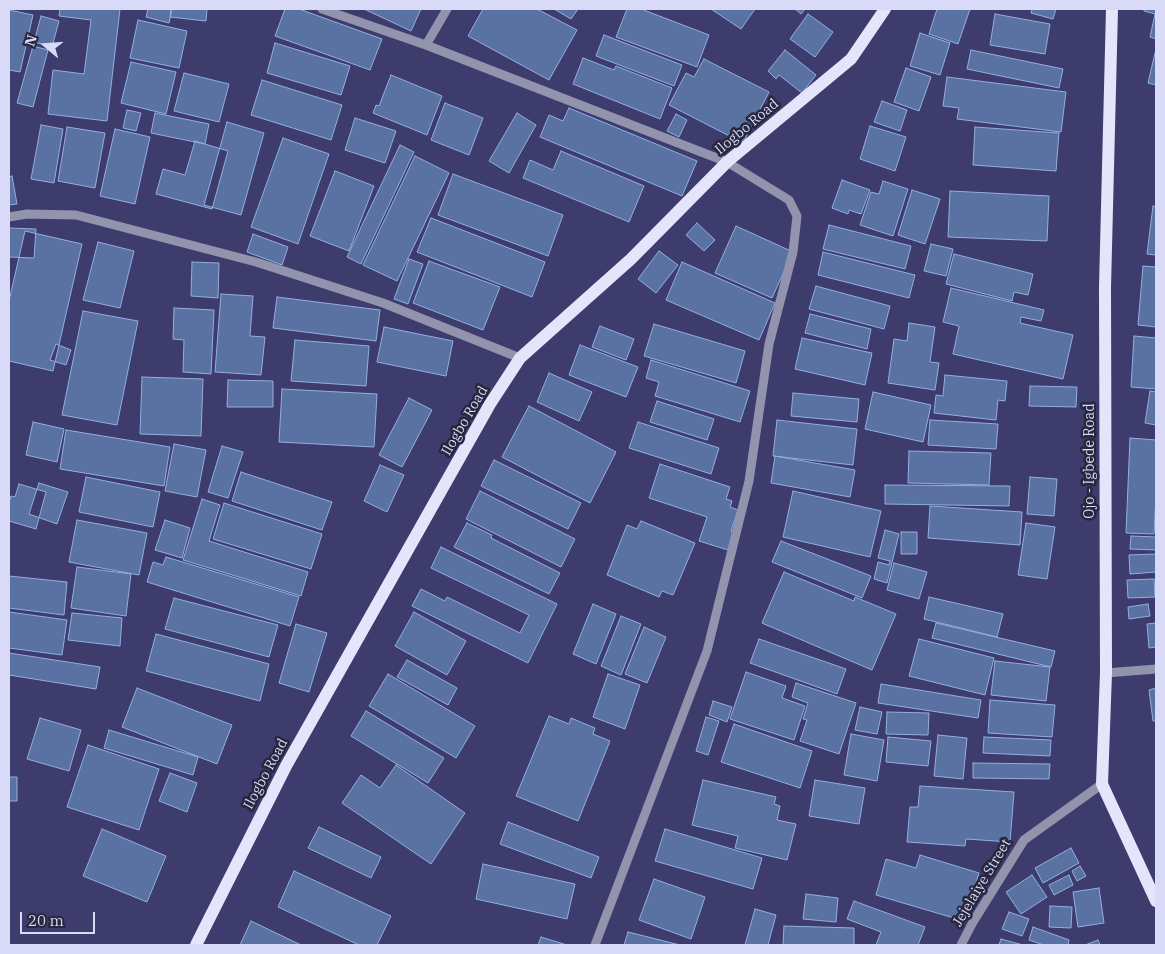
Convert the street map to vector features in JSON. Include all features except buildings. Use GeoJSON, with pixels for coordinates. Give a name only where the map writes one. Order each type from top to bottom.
{"type":"FeatureCollection","features":[{"type":"Feature","properties":{"kind":"main road","name":"Ilogbo Road"},"geometry":{"type":"LineString","coordinates":[[196,945],[286,766],[490,404],[520,358],[631,260],[727,162],[851,59],[885,9]]}},
{"type":"Feature","properties":{"kind":"main road","name":"Ojo - Igbede Road"},"geometry":{"type":"LineString","coordinates":[[1112,9],[1104,287],[1106,673],[1102,784],[1156,901]]}},
{"type":"Feature","properties":{"kind":"street"},"geometry":{"type":"LineString","coordinates":[[322,9],[426,44],[727,162],[789,200],[798,216],[793,252],[769,344],[749,481],[707,651],[595,945]]}},
{"type":"Feature","properties":{"kind":"street"},"geometry":{"type":"LineString","coordinates":[[426,44],[446,9]]}},
{"type":"Feature","properties":{"kind":"street"},"geometry":{"type":"LineString","coordinates":[[9,217],[27,214],[76,215],[256,262],[383,303],[520,358]]}},
{"type":"Feature","properties":{"kind":"street"},"geometry":{"type":"LineString","coordinates":[[1106,673],[1156,669]]}},
{"type":"Feature","properties":{"kind":"street","name":"Jejelaiye Street"},"geometry":{"type":"LineString","coordinates":[[961,945],[973,922],[1024,840],[1102,784]]}}]}
